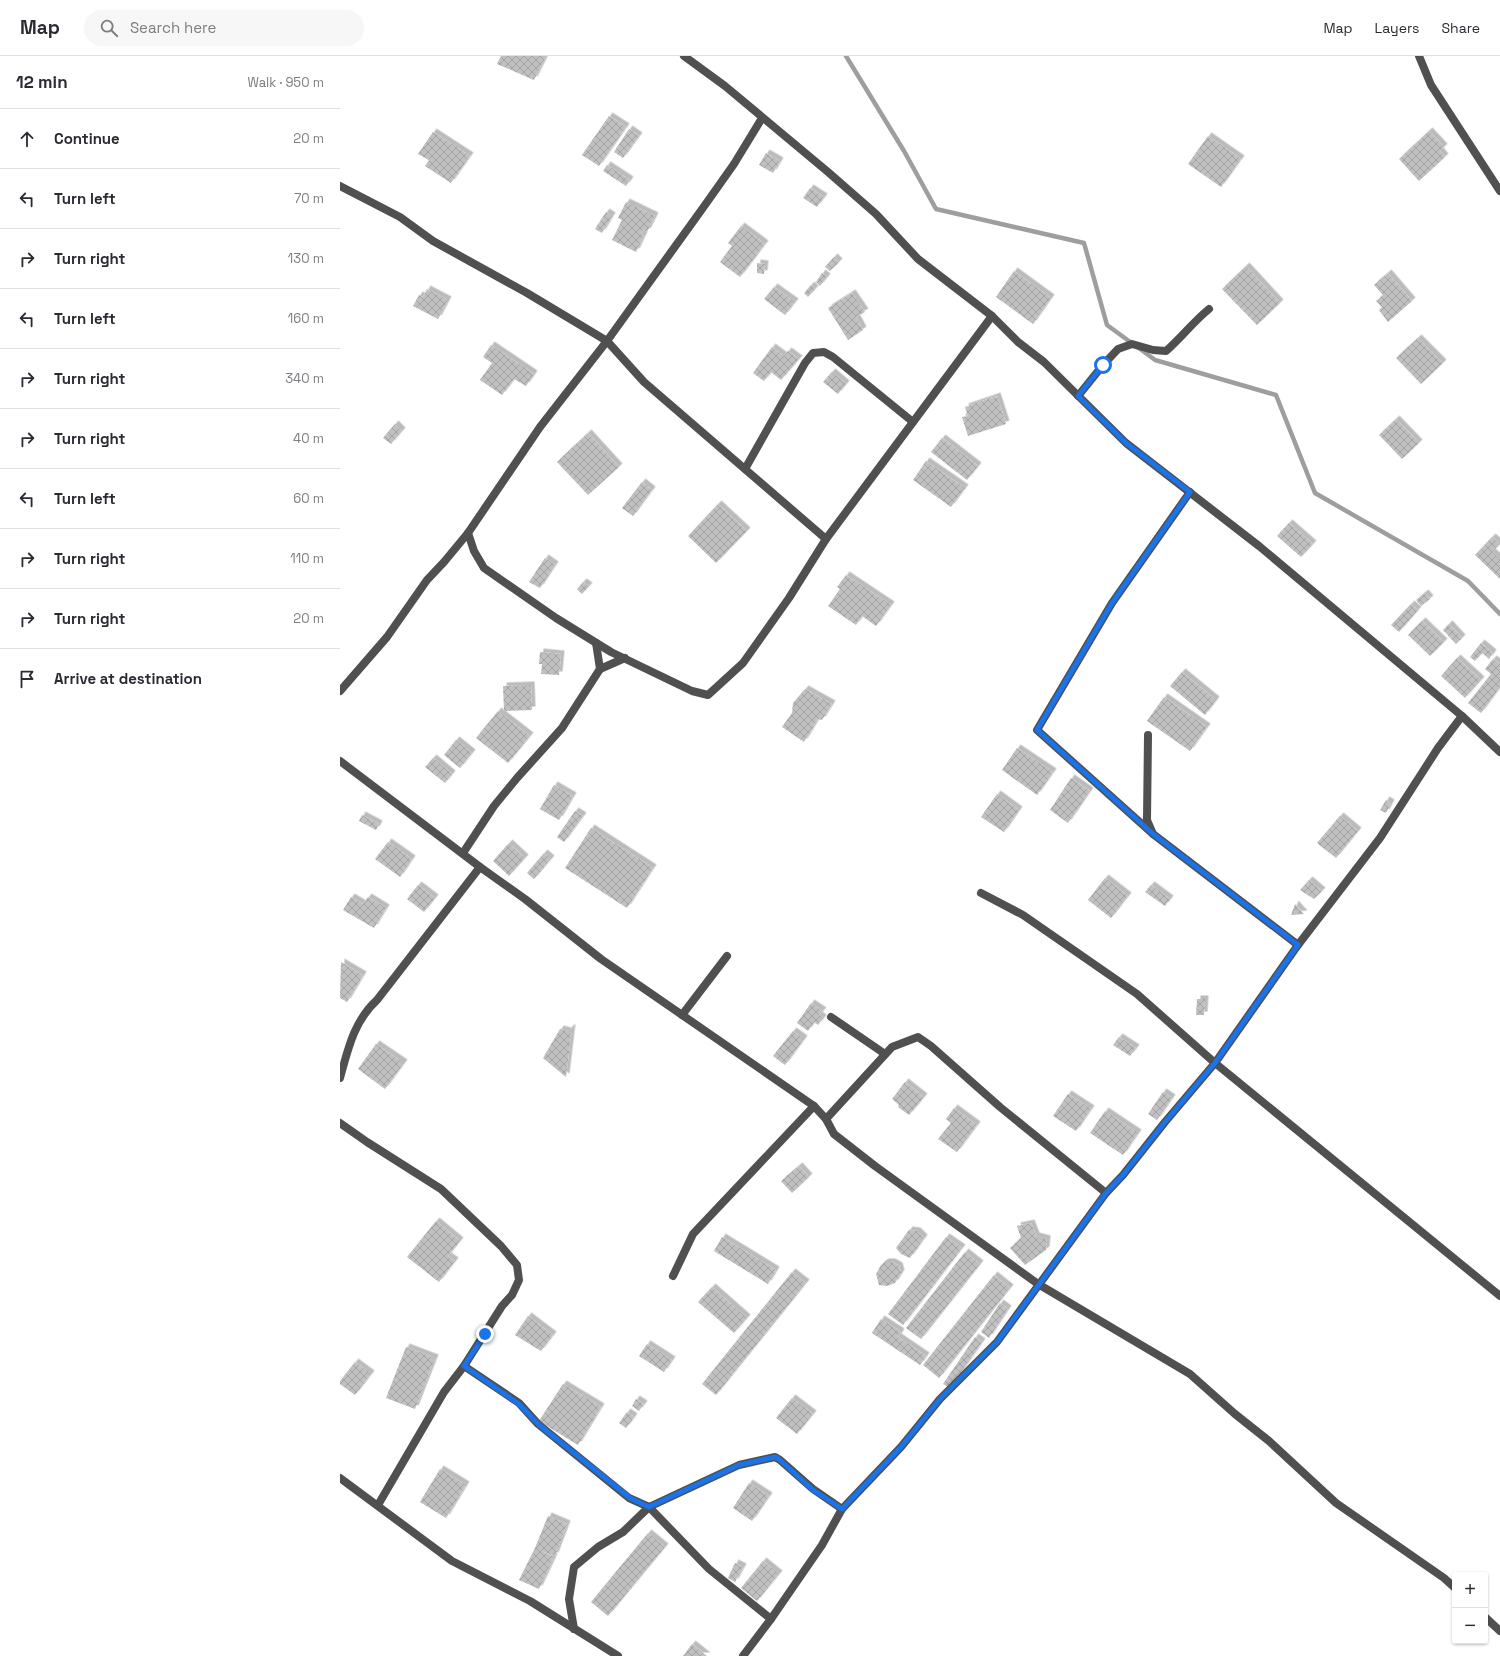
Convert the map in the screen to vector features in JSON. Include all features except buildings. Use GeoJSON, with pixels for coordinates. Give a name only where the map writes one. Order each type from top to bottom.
{"type":"FeatureCollection","features":[{"type":"Feature","properties":{"kind":"street"},"geometry":{"type":"LineString","coordinates":[[684,56],[725,86],[876,214],[918,259],[992,316],[1018,342],[1044,362],[1126,443],[1259,546],[1462,716],[1500,752]]}},
{"type":"Feature","properties":{"kind":"street"},"geometry":{"type":"LineString","coordinates":[[1419,56],[1431,85],[1500,191]]}},
{"type":"Feature","properties":{"kind":"street"},"geometry":{"type":"LineString","coordinates":[[340,691],[387,637],[427,580],[468,533],[540,428],[607,341],[734,164],[762,118]]}},
{"type":"Feature","properties":{"kind":"street"},"geometry":{"type":"LineString","coordinates":[[340,186],[400,217],[432,241],[607,341],[644,382],[826,539]]}},
{"type":"Feature","properties":{"kind":"street"},"geometry":{"type":"LineString","coordinates":[[1078,396],[1118,349],[1132,344],[1154,350],[1166,351],[1181,338],[1196,320],[1209,309]]}},
{"type":"Feature","properties":{"kind":"street"},"geometry":{"type":"LineString","coordinates":[[468,533],[474,552],[484,568],[556,618],[596,643],[625,658],[692,691],[708,695],[743,663],[789,598],[826,539],[992,316]]}},
{"type":"Feature","properties":{"kind":"street"},"geometry":{"type":"LineString","coordinates":[[744,469],[805,362],[813,353],[824,352],[833,358],[913,422]]}},
{"type":"Feature","properties":{"kind":"street"},"geometry":{"type":"LineString","coordinates":[[1190,492],[1112,603],[1037,730],[1153,834],[1298,945]]}},
{"type":"Feature","properties":{"kind":"street"},"geometry":{"type":"LineString","coordinates":[[596,643],[600,669]]}},
{"type":"Feature","properties":{"kind":"street"},"geometry":{"type":"LineString","coordinates":[[463,853],[494,806],[516,778],[562,728],[600,669],[625,658]]}},
{"type":"Feature","properties":{"kind":"street"},"geometry":{"type":"LineString","coordinates":[[743,1656],[771,1619],[822,1545],[842,1509],[901,1447],[940,1399],[997,1342],[1106,1193],[1123,1175],[1215,1063],[1298,945],[1380,838],[1438,748],[1462,716]]}},
{"type":"Feature","properties":{"kind":"street"},"geometry":{"type":"LineString","coordinates":[[1148,735],[1146,820],[1153,834]]}},
{"type":"Feature","properties":{"kind":"street"},"geometry":{"type":"LineString","coordinates":[[340,761],[463,853],[480,868],[525,899],[601,959],[814,1106],[826,1118],[834,1134],[875,1166],[1038,1284],[1190,1374],[1268,1441],[1336,1503],[1444,1578],[1452,1585]]}},
{"type":"Feature","properties":{"kind":"street"},"geometry":{"type":"LineString","coordinates":[[340,1078],[354,1032],[369,1008],[377,1000],[480,868]]}},
{"type":"Feature","properties":{"kind":"street"},"geometry":{"type":"LineString","coordinates":[[981,892],[1023,916],[1137,994],[1215,1063],[1500,1296]]}},
{"type":"Feature","properties":{"kind":"street"},"geometry":{"type":"LineString","coordinates":[[682,1015],[727,956]]}},
{"type":"Feature","properties":{"kind":"street"},"geometry":{"type":"LineString","coordinates":[[831,1017],[885,1054]]}},
{"type":"Feature","properties":{"kind":"street"},"geometry":{"type":"LineString","coordinates":[[826,1118],[892,1047],[918,1037],[931,1046],[1000,1107],[1106,1193]]}},
{"type":"Feature","properties":{"kind":"street"},"geometry":{"type":"LineString","coordinates":[[673,1276],[693,1234],[814,1106]]}},
{"type":"Feature","properties":{"kind":"street"},"geometry":{"type":"LineString","coordinates":[[340,1123],[441,1190],[500,1246],[517,1265],[519,1280],[512,1295],[502,1306],[464,1366],[444,1392],[378,1505]]}},
{"type":"Feature","properties":{"kind":"street"},"geometry":{"type":"LineString","coordinates":[[464,1366],[519,1404],[538,1424],[630,1498],[649,1507],[709,1569],[771,1619]]}},
{"type":"Feature","properties":{"kind":"street"},"geometry":{"type":"LineString","coordinates":[[574,1629],[569,1599],[574,1567],[598,1547],[623,1532],[649,1507],[739,1465],[775,1457],[813,1490],[842,1509]]}},
{"type":"Feature","properties":{"kind":"street"},"geometry":{"type":"LineString","coordinates":[[340,1478],[452,1561],[530,1600],[618,1656]]}},
{"type":"Feature","properties":{"kind":"street"},"geometry":{"type":"LineString","coordinates":[[1488,1620],[1500,1631]]}},
{"type":"Feature","properties":{"kind":"waterway"},"geometry":{"type":"LineString","coordinates":[[846,56],[904,151],[936,209],[1084,243],[1107,325],[1133,344]]}},
{"type":"Feature","properties":{"kind":"waterway"},"geometry":{"type":"LineString","coordinates":[[1139,348],[1155,360],[1276,395],[1315,493],[1468,581],[1500,614]]}},
{"type":"Feature","properties":{"kind":"route"},"geometry":{"type":"LineString","coordinates":[[485,1334],[464,1366],[519,1404],[538,1424],[630,1498],[649,1507],[739,1465],[775,1457],[813,1490],[842,1509],[901,1447],[940,1399],[997,1342],[1106,1193],[1123,1175],[1215,1063],[1298,945],[1216,884],[1153,834],[1037,730],[1112,603],[1190,492],[1126,443],[1078,396],[1103,365]]}}]}
